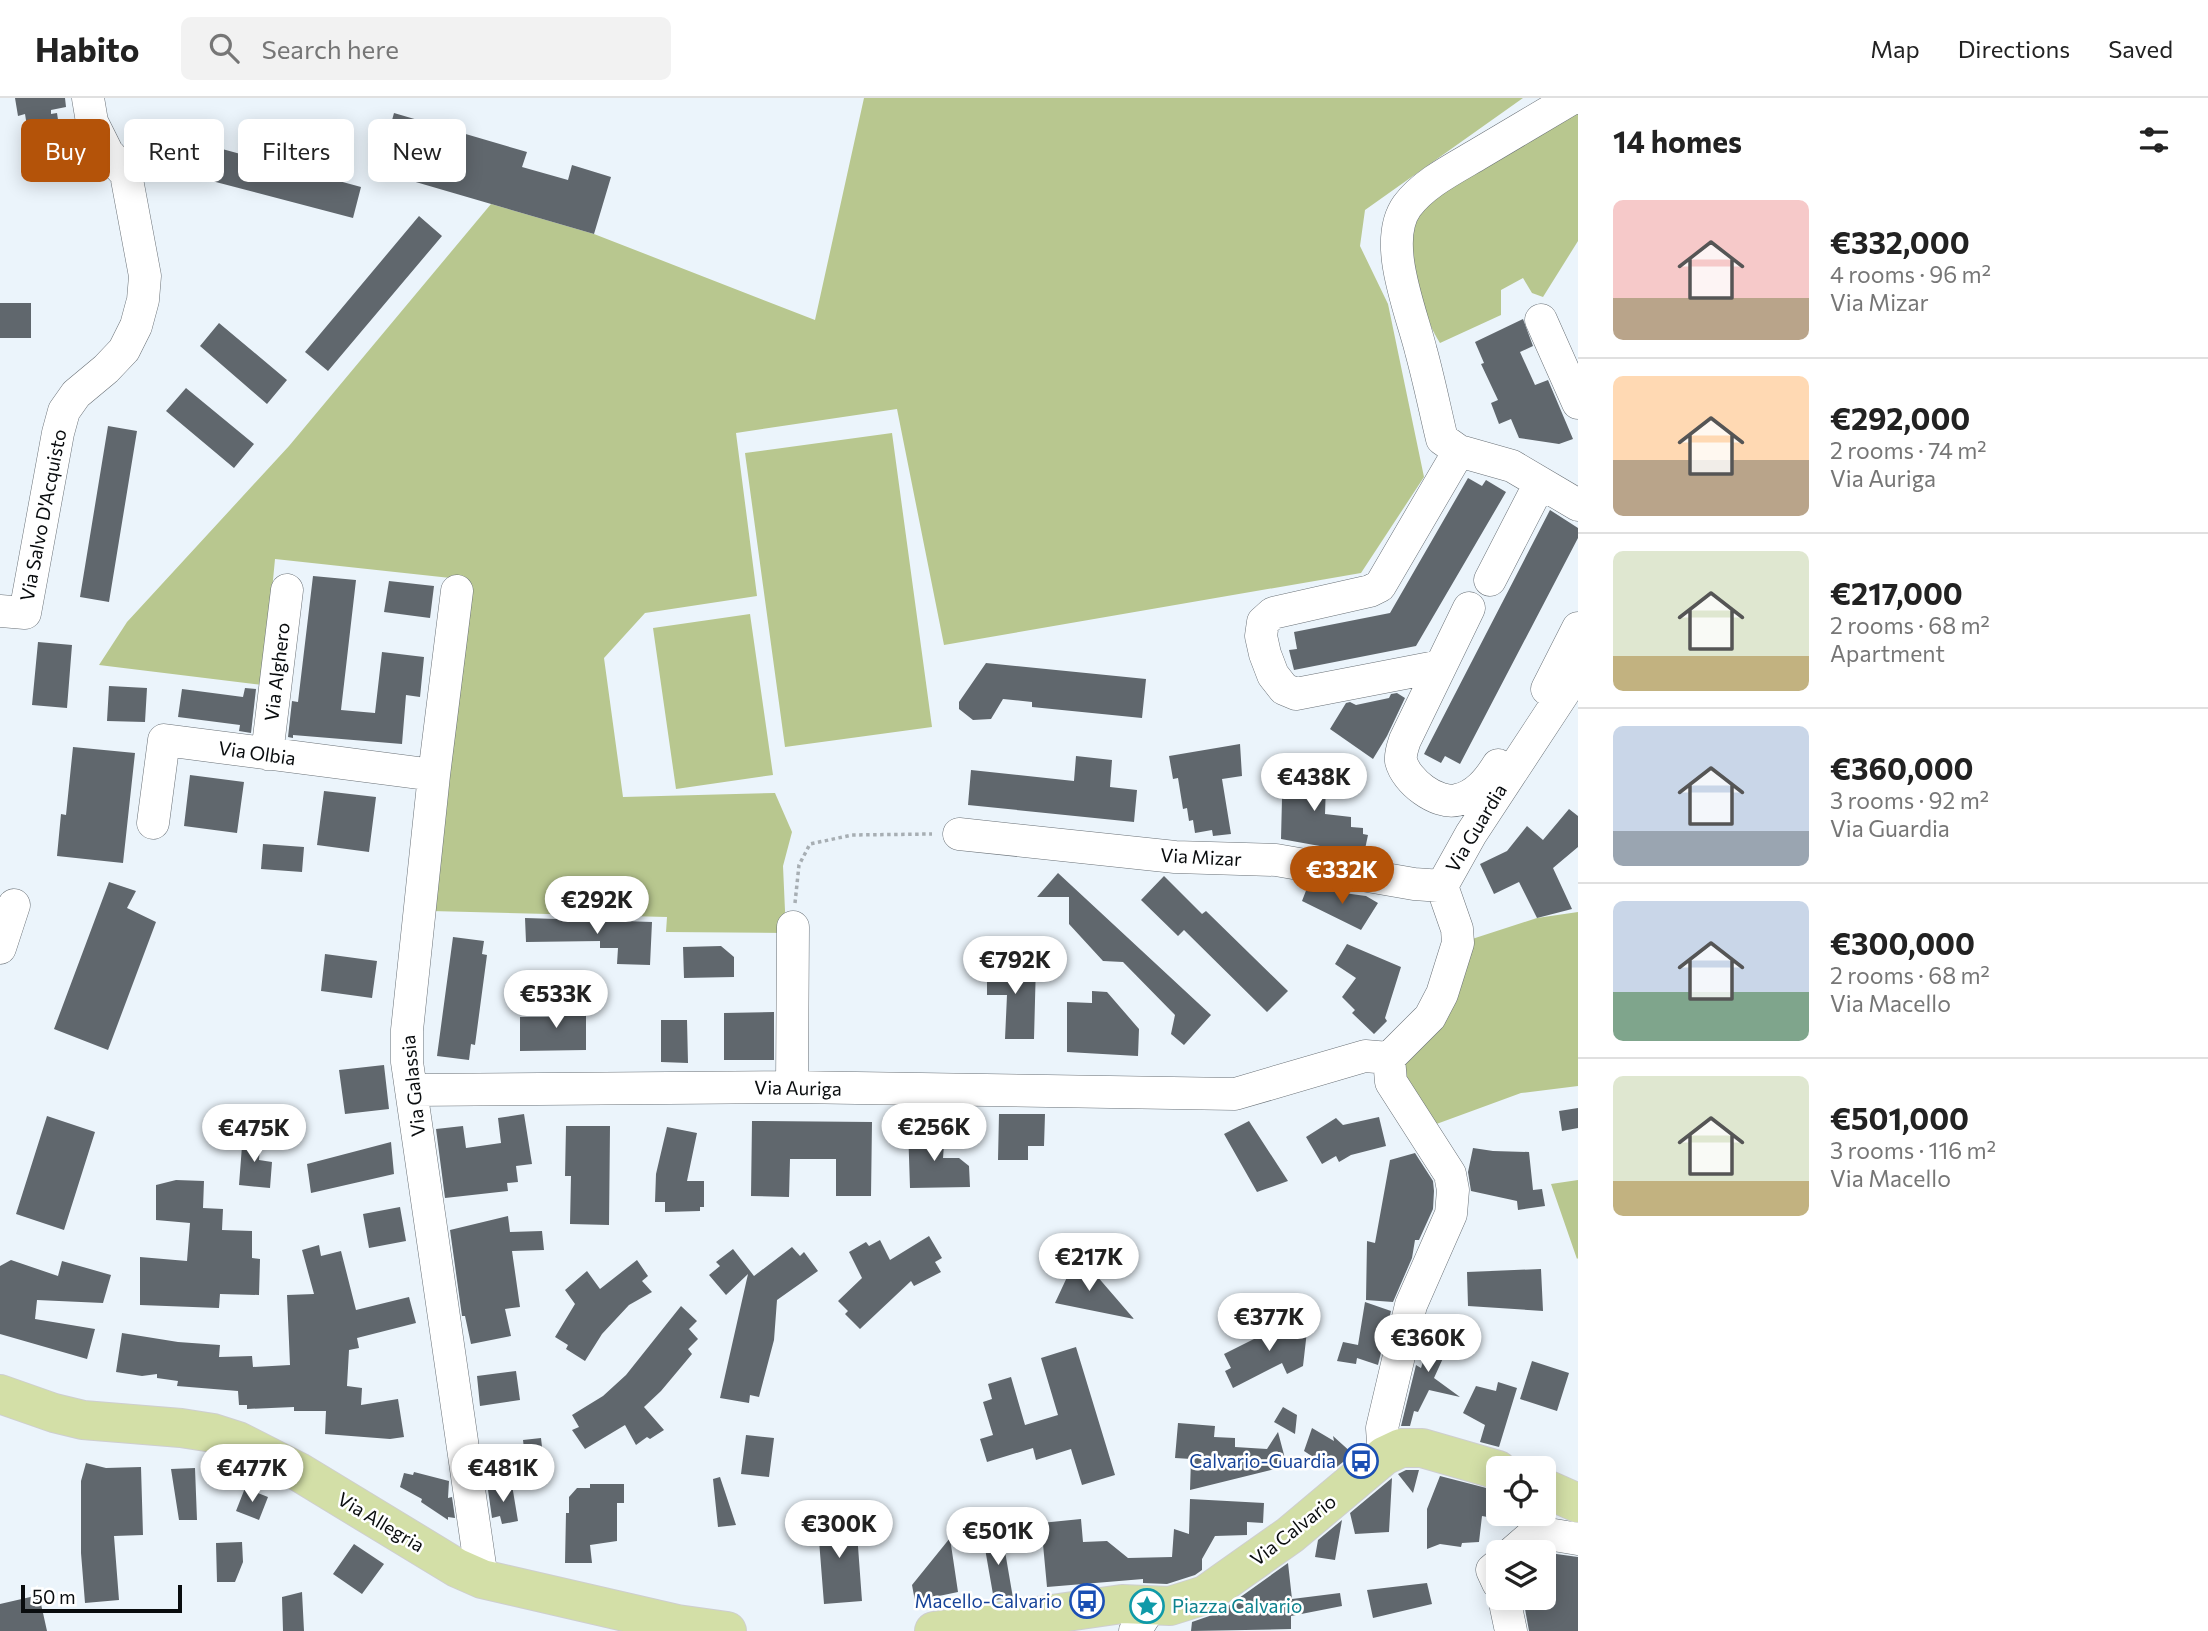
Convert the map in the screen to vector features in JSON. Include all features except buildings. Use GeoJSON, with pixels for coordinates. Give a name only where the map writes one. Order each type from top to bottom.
{"type":"FeatureCollection","features":[{"type":"Feature","properties":{"kind":"main road","name":"Via Allegria"},"geometry":{"type":"LineString","coordinates":[[0,1394],[83,1420],[181,1427],[213,1433],[237,1441],[299,1472],[457,1568],[482,1579],[677,1624],[727,1631]]}},
{"type":"Feature","properties":{"kind":"main road","name":"Via Calvario"},"geometry":{"type":"LineString","coordinates":[[934,1631],[1122,1604],[1143,1618],[1205,1595],[1290,1535],[1384,1456],[1401,1448],[1422,1448],[1486,1467]]}},
{"type":"Feature","properties":{"kind":"main road"},"geometry":{"type":"LineString","coordinates":[[1556,1493],[1578,1503]]}},
{"type":"Feature","properties":{"kind":"street","name":"Via Salvo D'Acquisto"},"geometry":{"type":"LineString","coordinates":[[0,611],[24,614],[64,411],[76,394],[124,350],[136,326],[143,300],[145,276],[126,174],[107,152],[92,122],[88,98]]}},
{"type":"Feature","properties":{"kind":"street"},"geometry":{"type":"LineString","coordinates":[[1577,98],[1571,99],[1449,172],[1418,194],[1405,208],[1400,221],[1398,259],[1442,439],[1459,451],[1512,466],[1578,505]]}},
{"type":"Feature","properties":{"kind":"street"},"geometry":{"type":"LineString","coordinates":[[1541,320],[1578,403]]}},
{"type":"Feature","properties":{"kind":"street"},"geometry":{"type":"LineString","coordinates":[[1441,666],[1296,694],[1284,689],[1273,675],[1261,636],[1263,622],[1273,613],[1370,591],[1380,586],[1459,451]]}},
{"type":"Feature","properties":{"kind":"street"},"geometry":{"type":"LineString","coordinates":[[1490,580],[1540,483]]}},
{"type":"Feature","properties":{"kind":"street","name":"Via Alghero"},"geometry":{"type":"LineString","coordinates":[[267,754],[287,590]]}},
{"type":"Feature","properties":{"kind":"street","name":"Via Galassia"},"geometry":{"type":"LineString","coordinates":[[457,591],[434,775],[407,1030],[407,1062],[482,1579]]}},
{"type":"Feature","properties":{"kind":"street"},"geometry":{"type":"LineString","coordinates":[[1469,608],[1405,740],[1401,761],[1411,776],[1440,801],[1467,797],[1480,789],[1492,774],[1542,698],[1578,628]]}},
{"type":"Feature","properties":{"kind":"street","name":"Via Guardia"},"geometry":{"type":"LineString","coordinates":[[1389,1058],[1430,1017],[1442,994],[1450,969],[1458,943],[1443,886],[1471,834],[1578,671]]}},
{"type":"Feature","properties":{"kind":"street","name":"Via Olbia"},"geometry":{"type":"LineString","coordinates":[[153,823],[164,740],[434,775]]}},
{"type":"Feature","properties":{"kind":"street","name":"Via Mizar"},"geometry":{"type":"LineString","coordinates":[[959,834],[1175,857],[1276,860],[1414,884],[1443,886]]}},
{"type":"Feature","properties":{"kind":"street"},"geometry":{"type":"LineString","coordinates":[[0,948],[15,905]]}},
{"type":"Feature","properties":{"kind":"street"},"geometry":{"type":"LineString","coordinates":[[792,1087],[793,927]]}},
{"type":"Feature","properties":{"kind":"street","name":"Via Auriga"},"geometry":{"type":"LineString","coordinates":[[411,1090],[792,1087],[1235,1094],[1365,1056],[1389,1058]]}},
{"type":"Feature","properties":{"kind":"street"},"geometry":{"type":"LineString","coordinates":[[1384,1456],[1382,1428],[1411,1305],[1451,1214],[1453,1190],[1450,1174],[1391,1082],[1389,1058]]}},
{"type":"Feature","properties":{"kind":"street"},"geometry":{"type":"LineString","coordinates":[[1527,1540],[1536,1532],[1578,1539]]}},
{"type":"Feature","properties":{"kind":"street"},"geometry":{"type":"LineString","coordinates":[[1507,1610],[1511,1631]]}},
{"type":"Feature","properties":{"kind":"path"},"geometry":{"type":"LineString","coordinates":[[793,927],[799,865],[810,844],[852,835],[959,834]]}},
{"type":"Feature","properties":{"kind":"green space"},"geometry":{"type":"Polygon","coordinates":[[[864,98],[1523,98],[1365,210],[1360,246],[1388,304],[1424,477],[1361,573],[944,645],[897,409],[736,433],[757,596],[645,613],[604,658],[623,797],[775,793],[792,832],[783,866],[786,933],[666,932],[667,917],[431,911],[469,580],[275,559],[263,685],[99,665],[127,622],[289,446],[491,204],[594,234],[815,320],[864,98]]]}},
{"type":"Feature","properties":{"kind":"green space"},"geometry":{"type":"Polygon","coordinates":[[[1578,107],[1578,241],[1543,297],[1532,293],[1523,278],[1501,290],[1501,315],[1440,343],[1425,314],[1411,260],[1413,225],[1420,210],[1430,198],[1578,107]]]}},
{"type":"Feature","properties":{"kind":"green space"},"geometry":{"type":"Polygon","coordinates":[[[892,433],[932,727],[785,747],[745,453],[892,433]]]}},
{"type":"Feature","properties":{"kind":"green space"},"geometry":{"type":"Polygon","coordinates":[[[750,614],[773,775],[676,789],[653,628],[750,614]]]}},
{"type":"Feature","properties":{"kind":"green space"},"geometry":{"type":"Polygon","coordinates":[[[1578,912],[1578,1086],[1521,1093],[1431,1126],[1400,1082],[1401,1059],[1469,940],[1537,918],[1578,912]]]}},
{"type":"Feature","properties":{"kind":"green space"},"geometry":{"type":"Polygon","coordinates":[[[1578,1180],[1578,1258],[1577,1259],[1551,1184],[1578,1180]]]}},
{"type":"Feature","properties":{"kind":"place","name":"Calvario-Guardia"},"geometry":{"type":"Point","coordinates":[1361,1461]}},
{"type":"Feature","properties":{"kind":"place","name":"Macello-Calvario"},"geometry":{"type":"Point","coordinates":[1087,1601]}},
{"type":"Feature","properties":{"kind":"place","name":"Piazza Calvario"},"geometry":{"type":"Point","coordinates":[1147,1606]}}]}
